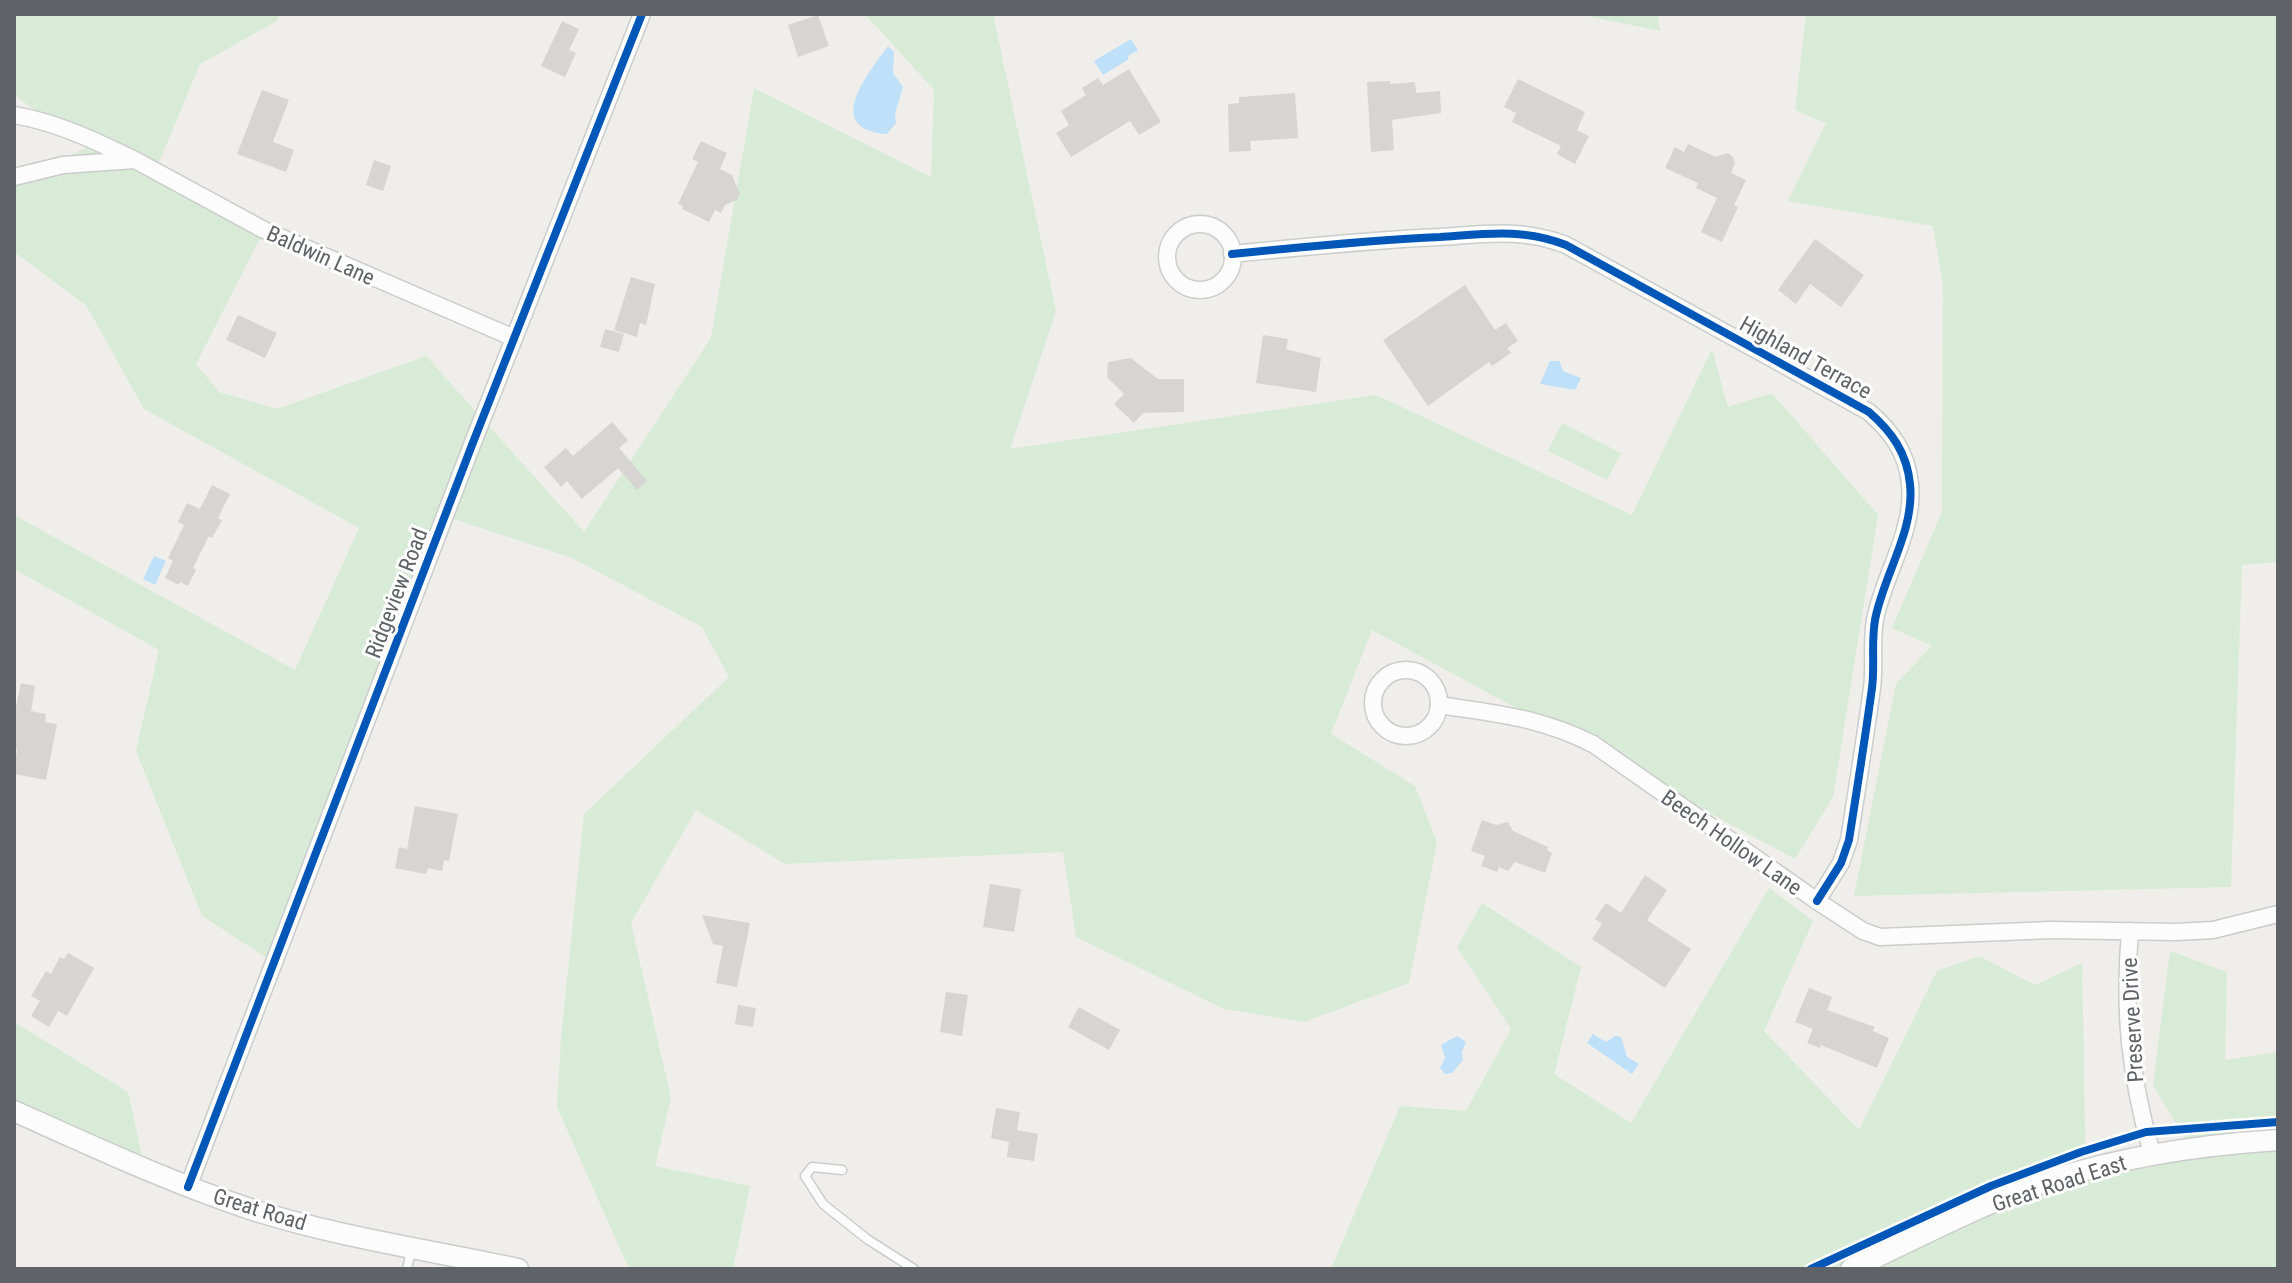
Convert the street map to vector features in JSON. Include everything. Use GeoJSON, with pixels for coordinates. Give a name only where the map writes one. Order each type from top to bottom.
{"type":"FeatureCollection","features":[{"type":"Feature","properties":{"kind":"street","name":"Ridgeview Road"},"geometry":{"type":"LineString","coordinates":[[188,1187],[514,338],[642,14]]}},
{"type":"Feature","properties":{"kind":"street","name":"Baldwin Lane"},"geometry":{"type":"LineString","coordinates":[[14,115],[92,139],[264,230],[514,338]]}},
{"type":"Feature","properties":{"kind":"street"},"geometry":{"type":"LineString","coordinates":[[14,177],[63,165],[135,160]]}},
{"type":"Feature","properties":{"kind":"street"},"geometry":{"type":"LineString","coordinates":[[1196,224],[1209,225],[1221,231],[1229,241],[1232,254],[1225,278],[1203,290],[1190,289],[1179,283],[1171,273],[1167,260],[1168,247],[1174,236],[1196,224]]}},
{"type":"Feature","properties":{"kind":"street","name":"Highland Terrace"},"geometry":{"type":"LineString","coordinates":[[1232,254],[1401,239],[1522,233],[1544,236],[1566,245],[1869,412],[1887,427],[1907,466],[1911,488],[1909,508],[1875,619],[1872,686],[1849,840],[1841,863],[1817,901]]}},
{"type":"Feature","properties":{"kind":"street"},"geometry":{"type":"LineString","coordinates":[[1412,670],[1432,683],[1438,693],[1439,705],[1436,718],[1427,729],[1402,737],[1389,733],[1379,723],[1373,711],[1373,698],[1378,685],[1387,675],[1412,670]]}},
{"type":"Feature","properties":{"kind":"street","name":"Beech Hollow Lane"},"geometry":{"type":"LineString","coordinates":[[1439,705],[1535,720],[1564,729],[1593,744],[1817,901],[1863,931],[1880,937],[2050,930],[2213,930],[2278,914]]}},
{"type":"Feature","properties":{"kind":"street","name":"Preserve Drive"},"geometry":{"type":"LineString","coordinates":[[2130,931],[2126,978],[2128,1040],[2136,1097],[2152,1154]]}},
{"type":"Feature","properties":{"kind":"street","name":"Great Road"},"geometry":{"type":"LineString","coordinates":[[14,1111],[188,1187],[253,1210],[327,1229],[518,1269]]}},
{"type":"Feature","properties":{"kind":"street","name":"Great Road East"},"geometry":{"type":"LineString","coordinates":[[1851,1269],[2048,1181],[2152,1154],[2216,1144],[2278,1140]]}},
{"type":"Feature","properties":{"kind":"lane"},"geometry":{"type":"LineString","coordinates":[[842,1170],[812,1167],[805,1176],[823,1204],[867,1239],[914,1269]]}},
{"type":"Feature","properties":{"kind":"lane"},"geometry":{"type":"LineString","coordinates":[[407,1269],[412,1246]]}},
{"type":"Feature","properties":{"kind":"green space"},"geometry":{"type":"Polygon","coordinates":[[[14,14],[280,14],[277,21],[200,64],[152,179],[260,238],[196,364],[219,392],[277,409],[426,356],[584,532],[711,338],[754,88],[931,177],[934,90],[865,14],[993,14],[1056,311],[1010,449],[1376,395],[1632,515],[1712,349],[1728,407],[1772,393],[1878,515],[1833,797],[1795,859],[1372,630],[1331,734],[1415,786],[1437,842],[1409,983],[1304,1022],[1224,1009],[1076,937],[1063,852],[785,864],[696,810],[631,923],[671,1098],[655,1166],[750,1186],[733,1269],[629,1269],[557,1107],[584,814],[729,677],[702,627],[572,558],[454,519],[278,965],[202,916],[136,751],[159,650],[14,569],[14,515],[295,670],[359,528],[144,409],[86,305],[14,252],[14,183],[88,147],[14,95],[14,14]]]}},
{"type":"Feature","properties":{"kind":"green space"},"geometry":{"type":"Polygon","coordinates":[[[1577,14],[1657,14],[1661,31],[1577,14]]]}},
{"type":"Feature","properties":{"kind":"green space"},"geometry":{"type":"Polygon","coordinates":[[[1806,14],[2278,14],[2278,562],[2242,565],[2231,887],[1854,896],[1896,684],[1932,646],[1892,628],[1942,512],[1943,284],[1933,226],[1788,201],[1826,123],[1795,110],[1806,14]]]}},
{"type":"Feature","properties":{"kind":"green space"},"geometry":{"type":"Polygon","coordinates":[[[1562,423],[1621,453],[1607,480],[1548,451],[1562,423]]]}},
{"type":"Feature","properties":{"kind":"green space"},"geometry":{"type":"Polygon","coordinates":[[[1769,888],[1813,921],[1764,1031],[1859,1130],[1937,971],[1979,956],[2035,985],[2082,963],[2086,1173],[2190,1147],[2153,1085],[2170,951],[2227,972],[2225,1060],[2278,1052],[2278,1269],[1331,1269],[1400,1106],[1466,1111],[1511,1029],[1457,947],[1482,903],[1581,967],[1554,1074],[1631,1123],[1769,888]]]}},
{"type":"Feature","properties":{"kind":"green space"},"geometry":{"type":"Polygon","coordinates":[[[14,1022],[128,1092],[148,1183],[14,1122],[14,1022]]]}},
{"type":"Feature","properties":{"kind":"water"},"geometry":{"type":"Polygon","coordinates":[[[1131,39],[1138,50],[1103,75],[1094,61],[1131,39]]]}},
{"type":"Feature","properties":{"kind":"water"},"geometry":{"type":"Polygon","coordinates":[[[888,46],[894,52],[893,73],[903,87],[895,114],[896,123],[887,134],[868,130],[857,122],[853,111],[862,85],[888,46]]]}},
{"type":"Feature","properties":{"kind":"water"},"geometry":{"type":"Polygon","coordinates":[[[1550,361],[1559,361],[1563,371],[1581,378],[1575,390],[1540,384],[1550,361]]]}},
{"type":"Feature","properties":{"kind":"water"},"geometry":{"type":"Polygon","coordinates":[[[154,556],[166,561],[155,585],[143,579],[154,556]]]}},
{"type":"Feature","properties":{"kind":"water"},"geometry":{"type":"Polygon","coordinates":[[[1593,1034],[1606,1042],[1615,1036],[1621,1037],[1627,1057],[1639,1064],[1632,1074],[1587,1043],[1593,1034]]]}},
{"type":"Feature","properties":{"kind":"water"},"geometry":{"type":"Polygon","coordinates":[[[1457,1036],[1466,1042],[1463,1060],[1452,1073],[1445,1074],[1440,1068],[1445,1058],[1441,1045],[1457,1036]]]}},
{"type":"Feature","properties":{"kind":"building"},"geometry":{"type":"Polygon","coordinates":[[[818,15],[829,46],[798,57],[788,25],[818,15]]]}},
{"type":"Feature","properties":{"kind":"building"},"geometry":{"type":"Polygon","coordinates":[[[562,21],[579,29],[569,50],[576,53],[565,77],[541,66],[562,21]]]}},
{"type":"Feature","properties":{"kind":"building"},"geometry":{"type":"Polygon","coordinates":[[[1129,69],[1161,122],[1139,135],[1130,121],[1071,157],[1056,133],[1069,125],[1061,111],[1086,95],[1082,88],[1098,78],[1103,85],[1129,69]]]}},
{"type":"Feature","properties":{"kind":"building"},"geometry":{"type":"Polygon","coordinates":[[[1518,79],[1585,112],[1577,130],[1589,136],[1575,164],[1557,154],[1561,146],[1512,122],[1516,113],[1504,107],[1518,79]]]}},
{"type":"Feature","properties":{"kind":"building"},"geometry":{"type":"Polygon","coordinates":[[[1390,81],[1390,84],[1415,82],[1416,93],[1440,91],[1441,113],[1392,120],[1394,150],[1371,152],[1367,82],[1390,81]]]}},
{"type":"Feature","properties":{"kind":"building"},"geometry":{"type":"Polygon","coordinates":[[[262,90],[289,100],[273,142],[294,150],[286,172],[237,154],[262,90]]]}},
{"type":"Feature","properties":{"kind":"building"},"geometry":{"type":"Polygon","coordinates":[[[1295,93],[1298,138],[1250,141],[1251,151],[1229,152],[1228,104],[1239,103],[1239,97],[1295,93]]]}},
{"type":"Feature","properties":{"kind":"building"},"geometry":{"type":"Polygon","coordinates":[[[701,141],[727,153],[720,169],[732,175],[740,194],[737,200],[725,205],[721,213],[715,210],[709,222],[678,204],[698,162],[692,159],[701,141]]]}},
{"type":"Feature","properties":{"kind":"building"},"geometry":{"type":"Polygon","coordinates":[[[1688,144],[1716,157],[1727,153],[1735,163],[1731,173],[1746,180],[1722,242],[1701,232],[1717,198],[1696,188],[1698,183],[1665,168],[1675,147],[1684,152],[1688,144]]]}},
{"type":"Feature","properties":{"kind":"building"},"geometry":{"type":"Polygon","coordinates":[[[374,160],[391,166],[383,191],[366,185],[374,160]]]}},
{"type":"Feature","properties":{"kind":"building"},"geometry":{"type":"Polygon","coordinates":[[[1815,239],[1864,275],[1841,307],[1810,284],[1796,304],[1778,290],[1815,239]]]}},
{"type":"Feature","properties":{"kind":"building"},"geometry":{"type":"Polygon","coordinates":[[[631,277],[655,284],[646,325],[640,323],[637,337],[614,330],[631,277]]]}},
{"type":"Feature","properties":{"kind":"building"},"geometry":{"type":"Polygon","coordinates":[[[1465,285],[1495,330],[1506,323],[1518,341],[1507,348],[1511,353],[1492,366],[1489,362],[1428,406],[1383,340],[1465,285]]]}},
{"type":"Feature","properties":{"kind":"building"},"geometry":{"type":"Polygon","coordinates":[[[238,315],[277,333],[265,358],[226,340],[238,315]]]}},
{"type":"Feature","properties":{"kind":"building"},"geometry":{"type":"Polygon","coordinates":[[[605,329],[624,334],[619,352],[600,347],[605,329]]]}},
{"type":"Feature","properties":{"kind":"building"},"geometry":{"type":"Polygon","coordinates":[[[1263,335],[1288,339],[1286,349],[1321,358],[1316,392],[1256,383],[1263,335]]]}},
{"type":"Feature","properties":{"kind":"building"},"geometry":{"type":"Polygon","coordinates":[[[1131,358],[1158,379],[1184,379],[1184,412],[1143,413],[1134,423],[1114,404],[1124,394],[1107,377],[1108,362],[1131,358]]]}},
{"type":"Feature","properties":{"kind":"building"},"geometry":{"type":"Polygon","coordinates":[[[612,422],[628,440],[619,448],[647,481],[637,490],[618,468],[582,499],[567,481],[561,487],[544,467],[566,448],[573,456],[612,422]]]}},
{"type":"Feature","properties":{"kind":"building"},"geometry":{"type":"Polygon","coordinates":[[[212,485],[230,494],[218,518],[222,520],[212,538],[209,536],[188,586],[180,582],[179,585],[165,578],[173,561],[168,558],[184,525],[178,522],[187,503],[200,509],[212,485]]]}},
{"type":"Feature","properties":{"kind":"building"},"geometry":{"type":"Polygon","coordinates":[[[21,683],[35,686],[31,711],[46,714],[45,722],[57,724],[46,780],[14,774],[17,749],[14,749],[14,717],[21,683]]]}},
{"type":"Feature","properties":{"kind":"building"},"geometry":{"type":"Polygon","coordinates":[[[415,806],[458,814],[449,861],[444,860],[442,871],[428,868],[426,874],[395,868],[399,847],[407,849],[415,806]]]}},
{"type":"Feature","properties":{"kind":"building"},"geometry":{"type":"Polygon","coordinates":[[[1482,820],[1496,825],[1508,822],[1513,831],[1548,847],[1547,850],[1552,853],[1545,873],[1515,862],[1508,871],[1499,867],[1497,872],[1481,866],[1485,856],[1471,851],[1482,820]]]}},
{"type":"Feature","properties":{"kind":"building"},"geometry":{"type":"Polygon","coordinates":[[[1645,875],[1667,890],[1647,920],[1691,949],[1665,988],[1592,939],[1602,924],[1595,919],[1606,903],[1621,913],[1645,875]]]}},
{"type":"Feature","properties":{"kind":"building"},"geometry":{"type":"Polygon","coordinates":[[[990,884],[1021,889],[1014,932],[983,927],[990,884]]]}},
{"type":"Feature","properties":{"kind":"building"},"geometry":{"type":"Polygon","coordinates":[[[702,915],[750,923],[737,987],[716,983],[723,946],[713,944],[702,915]]]}},
{"type":"Feature","properties":{"kind":"building"},"geometry":{"type":"Polygon","coordinates":[[[68,953],[94,968],[67,1016],[58,1011],[49,1027],[31,1016],[40,1001],[31,996],[46,971],[51,974],[60,957],[64,959],[68,953]]]}},
{"type":"Feature","properties":{"kind":"building"},"geometry":{"type":"Polygon","coordinates":[[[1809,988],[1832,997],[1827,1010],[1875,1027],[1873,1031],[1889,1038],[1877,1068],[1821,1045],[1820,1048],[1807,1043],[1813,1029],[1795,1022],[1809,988]]]}},
{"type":"Feature","properties":{"kind":"building"},"geometry":{"type":"Polygon","coordinates":[[[946,992],[968,995],[962,1036],[940,1032],[946,992]]]}},
{"type":"Feature","properties":{"kind":"building"},"geometry":{"type":"Polygon","coordinates":[[[738,1005],[756,1008],[753,1027],[735,1024],[738,1005]]]}},
{"type":"Feature","properties":{"kind":"building"},"geometry":{"type":"Polygon","coordinates":[[[1079,1007],[1120,1030],[1109,1050],[1068,1027],[1079,1007]]]}},
{"type":"Feature","properties":{"kind":"building"},"geometry":{"type":"Polygon","coordinates":[[[996,1108],[1020,1112],[1017,1130],[1038,1134],[1034,1161],[1007,1157],[1009,1142],[991,1138],[996,1108]]]}},
{"type":"Feature","properties":{"kind":"cycle path"},"geometry":{"type":"LineString","coordinates":[[188,1187],[472,445],[642,14]]}},
{"type":"Feature","properties":{"kind":"cycle path"},"geometry":{"type":"LineString","coordinates":[[1232,254],[1488,234],[1519,234],[1550,240],[1566,245],[1869,412],[1885,427],[1906,462],[1910,484],[1908,519],[1875,620],[1872,688],[1849,840],[1841,863],[1817,901]]}},
{"type":"Feature","properties":{"kind":"cycle path"},"geometry":{"type":"LineString","coordinates":[[1811,1269],[1991,1186],[2081,1152],[2146,1132],[2278,1122]]}}]}
